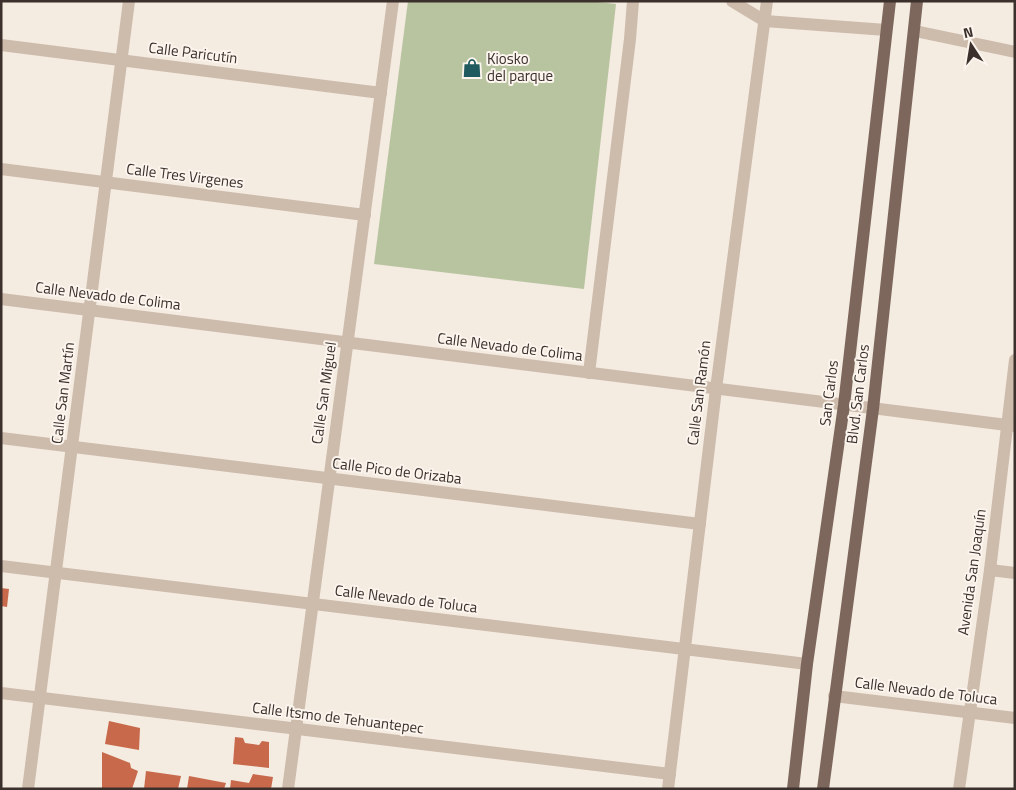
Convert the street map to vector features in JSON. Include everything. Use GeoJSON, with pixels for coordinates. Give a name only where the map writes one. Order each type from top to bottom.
{"type":"FeatureCollection","features":[{"type":"Feature","properties":{"kind":"main road","name":"San Carlos"},"geometry":{"type":"LineString","coordinates":[[793,789],[807,664],[844,405],[890,1]]}},
{"type":"Feature","properties":{"kind":"main road","name":"Blvd. San Carlos"},"geometry":{"type":"LineString","coordinates":[[823,789],[873,408],[917,1]]}},
{"type":"Feature","properties":{"kind":"street","name":"Calle San Martín"},"geometry":{"type":"LineString","coordinates":[[28,789],[129,1]]}},
{"type":"Feature","properties":{"kind":"street","name":"Calle San Miguel"},"geometry":{"type":"LineString","coordinates":[[288,789],[393,1]]}},
{"type":"Feature","properties":{"kind":"street"},"geometry":{"type":"LineString","coordinates":[[589,373],[633,1]]}},
{"type":"Feature","properties":{"kind":"street"},"geometry":{"type":"LineString","coordinates":[[732,1],[765,21],[886,30]]}},
{"type":"Feature","properties":{"kind":"street","name":"Calle San Ramón"},"geometry":{"type":"LineString","coordinates":[[668,789],[716,389],[768,1]]}},
{"type":"Feature","properties":{"kind":"street"},"geometry":{"type":"LineString","coordinates":[[914,31],[1015,52]]}},
{"type":"Feature","properties":{"kind":"street","name":"Calle Paricutín"},"geometry":{"type":"LineString","coordinates":[[1,45],[381,93]]}},
{"type":"Feature","properties":{"kind":"street","name":"Calle Tres Virgenes"},"geometry":{"type":"LineString","coordinates":[[1,169],[364,215]]}},
{"type":"Feature","properties":{"kind":"street","name":"Calle Nevado de Colima"},"geometry":{"type":"LineString","coordinates":[[1,299],[1011,426]]}},
{"type":"Feature","properties":{"kind":"street","name":"Avenida San Joaquín"},"geometry":{"type":"LineString","coordinates":[[959,789],[1011,426],[1015,360]]}},
{"type":"Feature","properties":{"kind":"street","name":"Calle Pico de Orizaba"},"geometry":{"type":"LineString","coordinates":[[1,438],[700,524]]}},
{"type":"Feature","properties":{"kind":"street","name":"Calle Nevado de Toluca"},"geometry":{"type":"LineString","coordinates":[[1,566],[807,664]]}},
{"type":"Feature","properties":{"kind":"street"},"geometry":{"type":"LineString","coordinates":[[990,570],[1015,573]]}},
{"type":"Feature","properties":{"kind":"street","name":"Calle Itsmo de Tehuantepec"},"geometry":{"type":"LineString","coordinates":[[1,693],[670,774]]}},
{"type":"Feature","properties":{"kind":"street","name":"Calle Nevado de Toluca"},"geometry":{"type":"LineString","coordinates":[[834,696],[1015,718]]}},
{"type":"Feature","properties":{"kind":"green space"},"geometry":{"type":"Polygon","coordinates":[[[408,1],[588,1],[616,4],[584,289],[374,264],[408,1]]]}},
{"type":"Feature","properties":{"kind":"building"},"geometry":{"type":"Polygon","coordinates":[[[1,588],[9,589],[7,607],[1,606],[1,588]]]}},
{"type":"Feature","properties":{"kind":"building"},"geometry":{"type":"Polygon","coordinates":[[[109,721],[140,728],[139,750],[105,744],[109,721]]]}},
{"type":"Feature","properties":{"kind":"building"},"geometry":{"type":"Polygon","coordinates":[[[235,737],[243,738],[245,743],[259,745],[262,741],[269,742],[269,768],[233,764],[235,737]]]}},
{"type":"Feature","properties":{"kind":"building"},"geometry":{"type":"Polygon","coordinates":[[[102,752],[130,763],[131,768],[138,771],[132,789],[102,789],[102,752]]]}},
{"type":"Feature","properties":{"kind":"building"},"geometry":{"type":"Polygon","coordinates":[[[146,771],[181,776],[178,789],[144,789],[146,771]]]}},
{"type":"Feature","properties":{"kind":"building"},"geometry":{"type":"Polygon","coordinates":[[[253,774],[273,777],[271,789],[230,789],[231,780],[249,783],[253,774]]]}},
{"type":"Feature","properties":{"kind":"building"},"geometry":{"type":"Polygon","coordinates":[[[189,776],[226,783],[224,789],[187,789],[189,776]]]}},
{"type":"Feature","properties":{"kind":"place","name":"Kiosko del parque"},"geometry":{"type":"Point","coordinates":[472,68]}}]}
